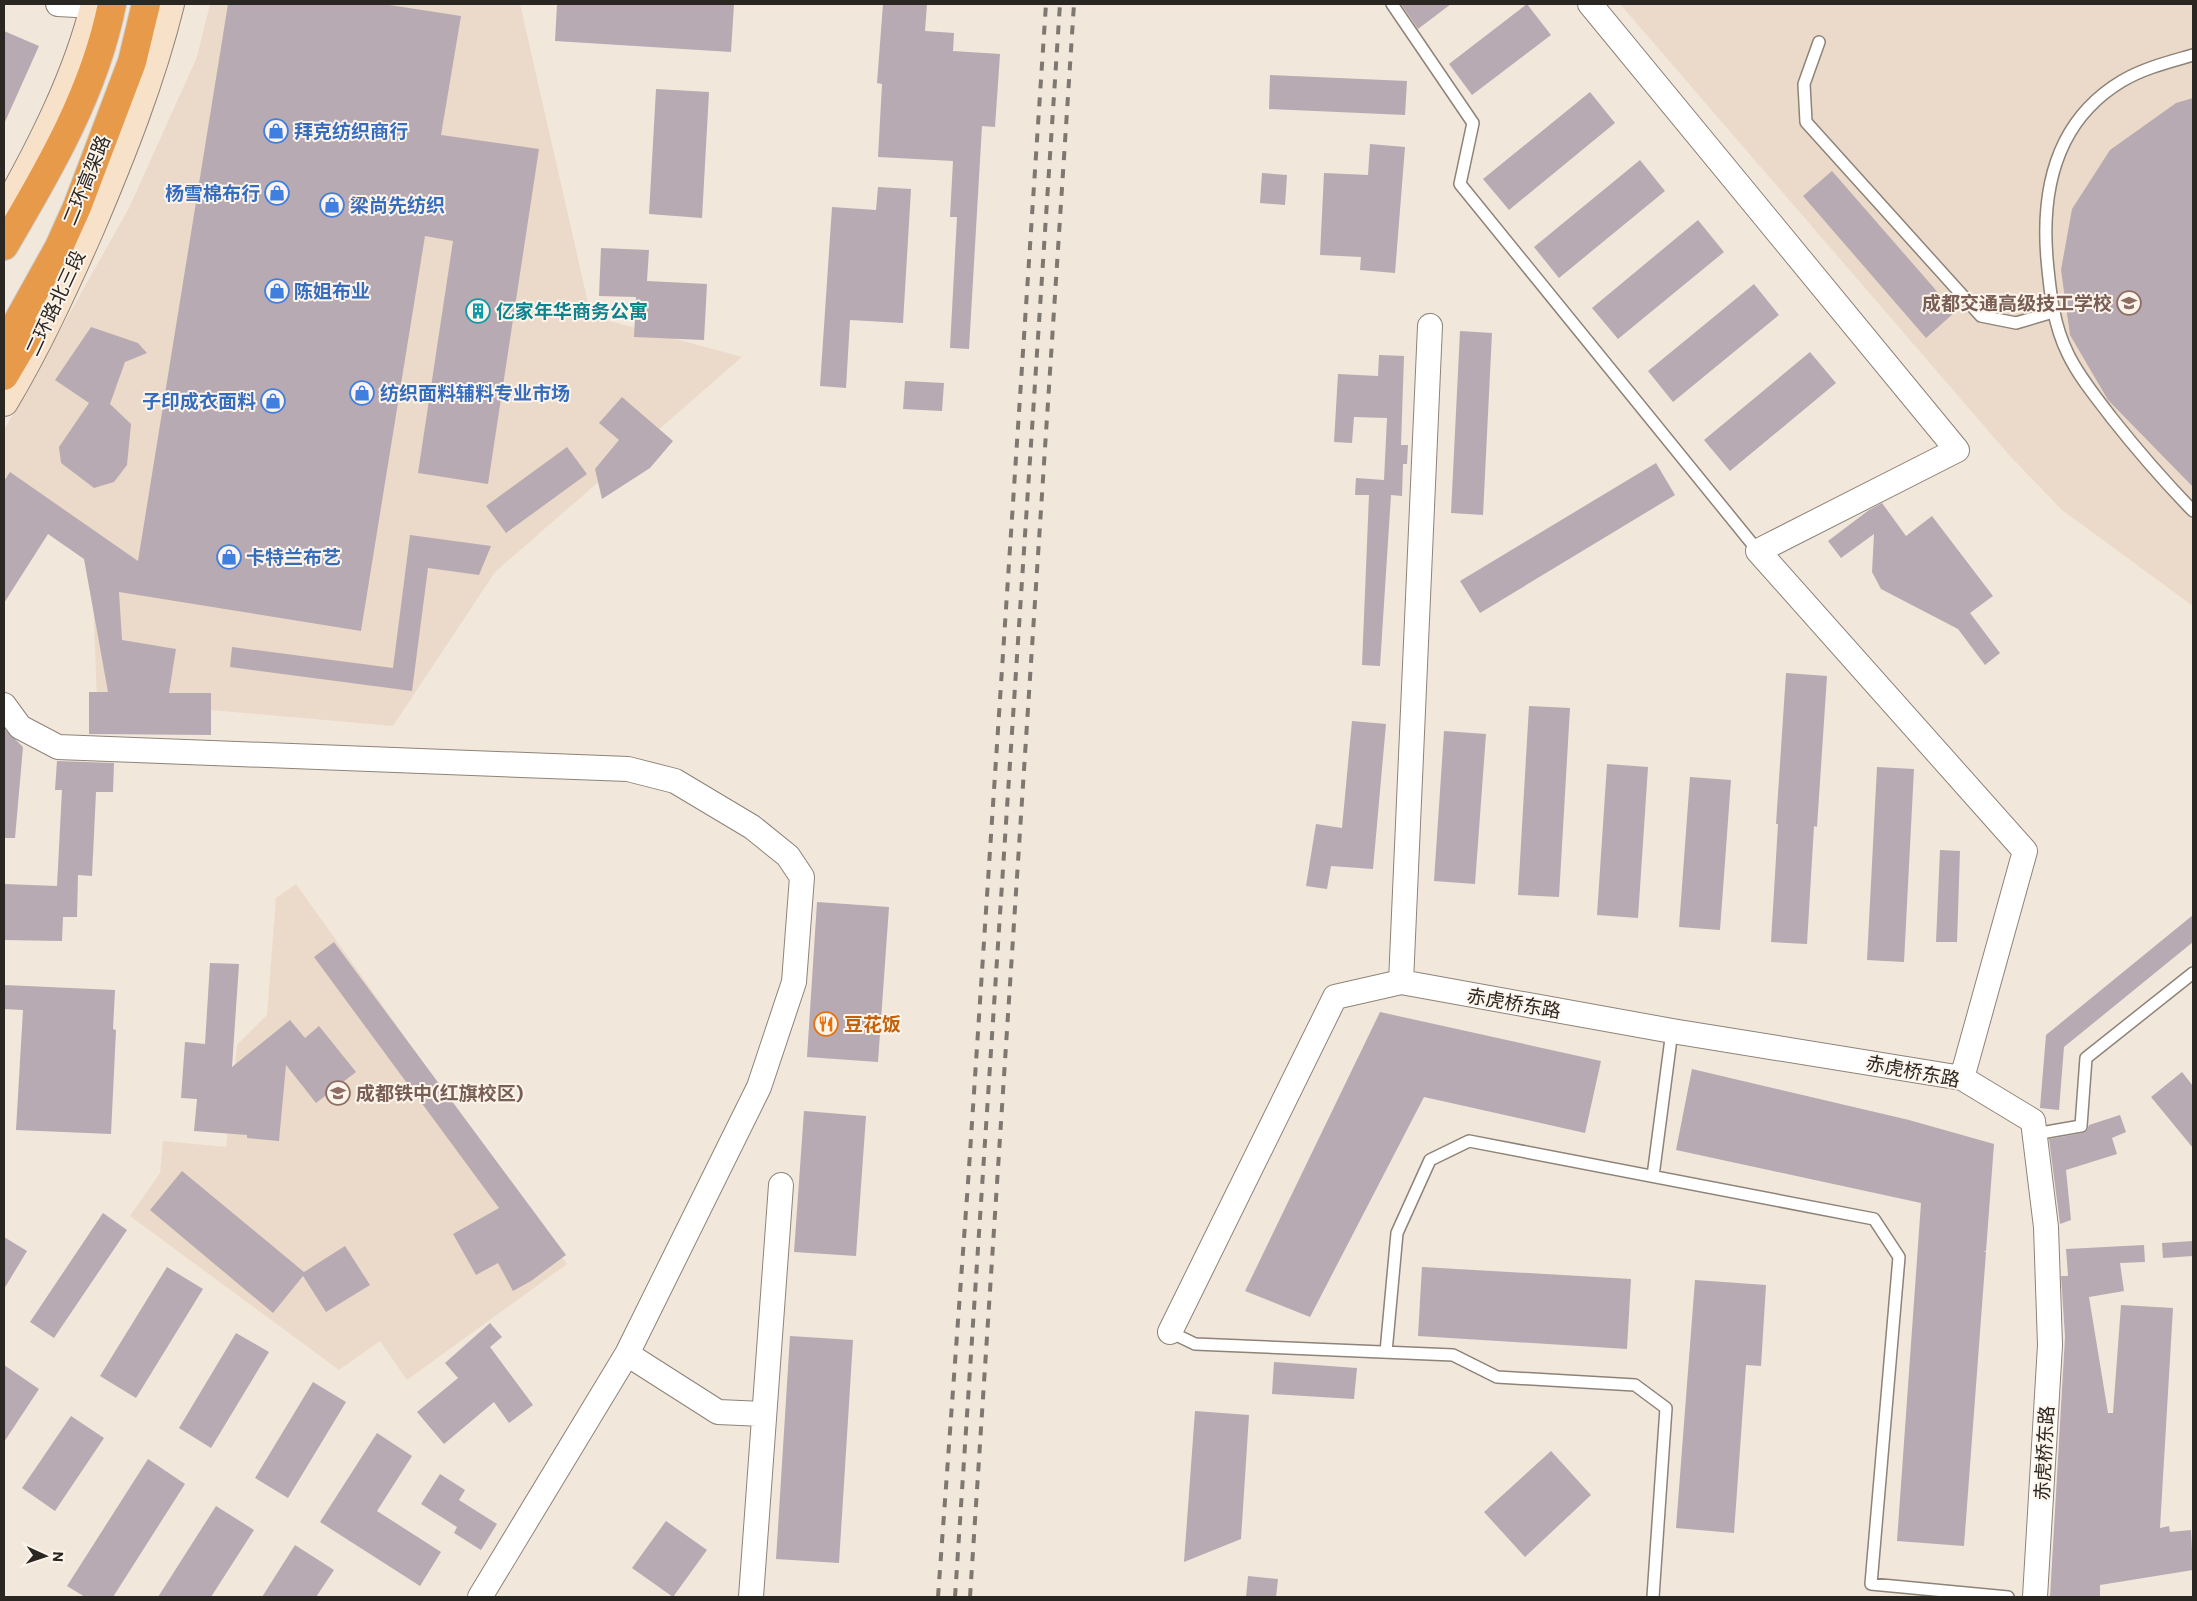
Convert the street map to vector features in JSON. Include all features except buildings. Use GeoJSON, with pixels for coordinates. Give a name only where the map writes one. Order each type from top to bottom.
{"type":"FeatureCollection","features":[{"type":"Feature","properties":{"kind":"highway","name":"二环高架路"},"geometry":{"type":"LineString","coordinates":[[4,246],[66,135],[90,81],[101,4]]}},
{"type":"Feature","properties":{"kind":"highway","name":"二环高架路"},"geometry":{"type":"LineString","coordinates":[[4,346],[58,247],[77,207],[132,62],[146,4]]}},
{"type":"Feature","properties":{"kind":"highway"},"geometry":{"type":"LineString","coordinates":[[4,376],[34,326],[58,247]]}},
{"type":"Feature","properties":{"kind":"main road"},"geometry":{"type":"LineString","coordinates":[[4,212],[57,111],[101,4]]}},
{"type":"Feature","properties":{"kind":"main road","name":"二环路北三段"},"geometry":{"type":"LineString","coordinates":[[4,402],[24,369],[64,290],[112,178],[148,82],[170,4]]}},
{"type":"Feature","properties":{"kind":"street"},"geometry":{"type":"LineString","coordinates":[[58,4],[101,4]]}},
{"type":"Feature","properties":{"kind":"street"},"geometry":{"type":"LineString","coordinates":[[1590,4],[1957,450],[1758,551],[2024,852],[1962,1078]]}},
{"type":"Feature","properties":{"kind":"street"},"geometry":{"type":"LineString","coordinates":[[1170,1332],[1335,997],[1401,982],[1430,326]]}},
{"type":"Feature","properties":{"kind":"street"},"geometry":{"type":"LineString","coordinates":[[4,705],[20,727],[58,747],[628,769],[675,781],[752,827],[788,856],[802,876],[794,982],[759,1087],[627,1354],[480,1597]]}},
{"type":"Feature","properties":{"kind":"street","name":"赤虎桥东路"},"geometry":{"type":"LineString","coordinates":[[1401,982],[1672,1031],[1962,1078],[2033,1121],[2046,1227],[2050,1345],[2035,1597]]}},
{"type":"Feature","properties":{"kind":"street"},"geometry":{"type":"LineString","coordinates":[[751,1597],[762,1414],[781,1185]]}},
{"type":"Feature","properties":{"kind":"street"},"geometry":{"type":"LineString","coordinates":[[627,1354],[718,1412],[762,1414]]}},
{"type":"Feature","properties":{"kind":"lane"},"geometry":{"type":"LineString","coordinates":[[1392,4],[1473,122],[1460,184],[1758,551]]}},
{"type":"Feature","properties":{"kind":"lane"},"geometry":{"type":"LineString","coordinates":[[1819,42],[1804,84],[1806,122],[1981,316],[2016,323],[2053,312]]}},
{"type":"Feature","properties":{"kind":"lane"},"geometry":{"type":"LineString","coordinates":[[2193,55],[2158,65],[2122,81],[2098,99],[2078,119],[2060,148],[2048,189],[2045,235],[2053,312],[2068,354],[2088,387],[2151,467],[2193,511]]}},
{"type":"Feature","properties":{"kind":"lane"},"geometry":{"type":"LineString","coordinates":[[2035,1134],[2081,1126],[2086,1058],[2193,973]]}},
{"type":"Feature","properties":{"kind":"lane"},"geometry":{"type":"LineString","coordinates":[[1653,1176],[1672,1031]]}},
{"type":"Feature","properties":{"kind":"lane"},"geometry":{"type":"LineString","coordinates":[[1386,1352],[1397,1233],[1430,1160],[1469,1141],[1874,1219],[1900,1257],[1871,1584],[2008,1597]]}},
{"type":"Feature","properties":{"kind":"lane"},"geometry":{"type":"LineString","coordinates":[[1170,1332],[1195,1344],[1453,1355],[1497,1377],[1635,1385],[1666,1408],[1653,1597]]}},
{"type":"Feature","properties":{"kind":"shaded area","name":"纺织面料辅料专业市场"},"geometry":{"type":"Polygon","coordinates":[[[210,4],[520,4],[591,316],[742,357],[495,572],[393,726],[97,700],[91,546],[4,475],[4,430],[129,208],[197,57],[210,4]]]}},
{"type":"Feature","properties":{"kind":"shaded area"},"geometry":{"type":"Polygon","coordinates":[[[1620,4],[2193,4],[2193,606],[2062,510],[2010,456],[1620,4]]]}},
{"type":"Feature","properties":{"kind":"shaded area","name":"成都铁中(红旗校区)"},"geometry":{"type":"Polygon","coordinates":[[[296,884],[567,1264],[407,1380],[380,1341],[339,1370],[130,1216],[160,1173],[163,1141],[226,1147],[237,1045],[267,1015],[276,898],[296,884]]]}},
{"type":"Feature","properties":{"kind":"railway"},"geometry":{"type":"LineString","coordinates":[[938,1597],[968,1183],[1046,4]]}},
{"type":"Feature","properties":{"kind":"railway"},"geometry":{"type":"LineString","coordinates":[[955,1597],[1060,4]]}},
{"type":"Feature","properties":{"kind":"railway"},"geometry":{"type":"LineString","coordinates":[[970,1597],[1074,4]]}},
{"type":"Feature","properties":{"kind":"place","name":"拜克纺织商行"},"geometry":{"type":"Point","coordinates":[276,131]}},
{"type":"Feature","properties":{"kind":"place","name":"杨雪棉布行"},"geometry":{"type":"Point","coordinates":[277,193]}},
{"type":"Feature","properties":{"kind":"place","name":"梁尚先纺织"},"geometry":{"type":"Point","coordinates":[332,205]}},
{"type":"Feature","properties":{"kind":"place","name":"陈姐布业"},"geometry":{"type":"Point","coordinates":[277,291]}},
{"type":"Feature","properties":{"kind":"place","name":"成都交通高级技工学校"},"geometry":{"type":"Point","coordinates":[2129,303]}},
{"type":"Feature","properties":{"kind":"place","name":"亿家年华商务公寓"},"geometry":{"type":"Point","coordinates":[478,311]}},
{"type":"Feature","properties":{"kind":"place","name":"纺织面料辅料专业市场"},"geometry":{"type":"Point","coordinates":[362,393]}},
{"type":"Feature","properties":{"kind":"place","name":"子印成衣面料"},"geometry":{"type":"Point","coordinates":[273,401]}},
{"type":"Feature","properties":{"kind":"place","name":"卡特兰布艺"},"geometry":{"type":"Point","coordinates":[229,557]}},
{"type":"Feature","properties":{"kind":"place","name":"豆花饭"},"geometry":{"type":"Point","coordinates":[826,1024]}},
{"type":"Feature","properties":{"kind":"place","name":"成都铁中(红旗校区)"},"geometry":{"type":"Point","coordinates":[338,1093]}}]}
